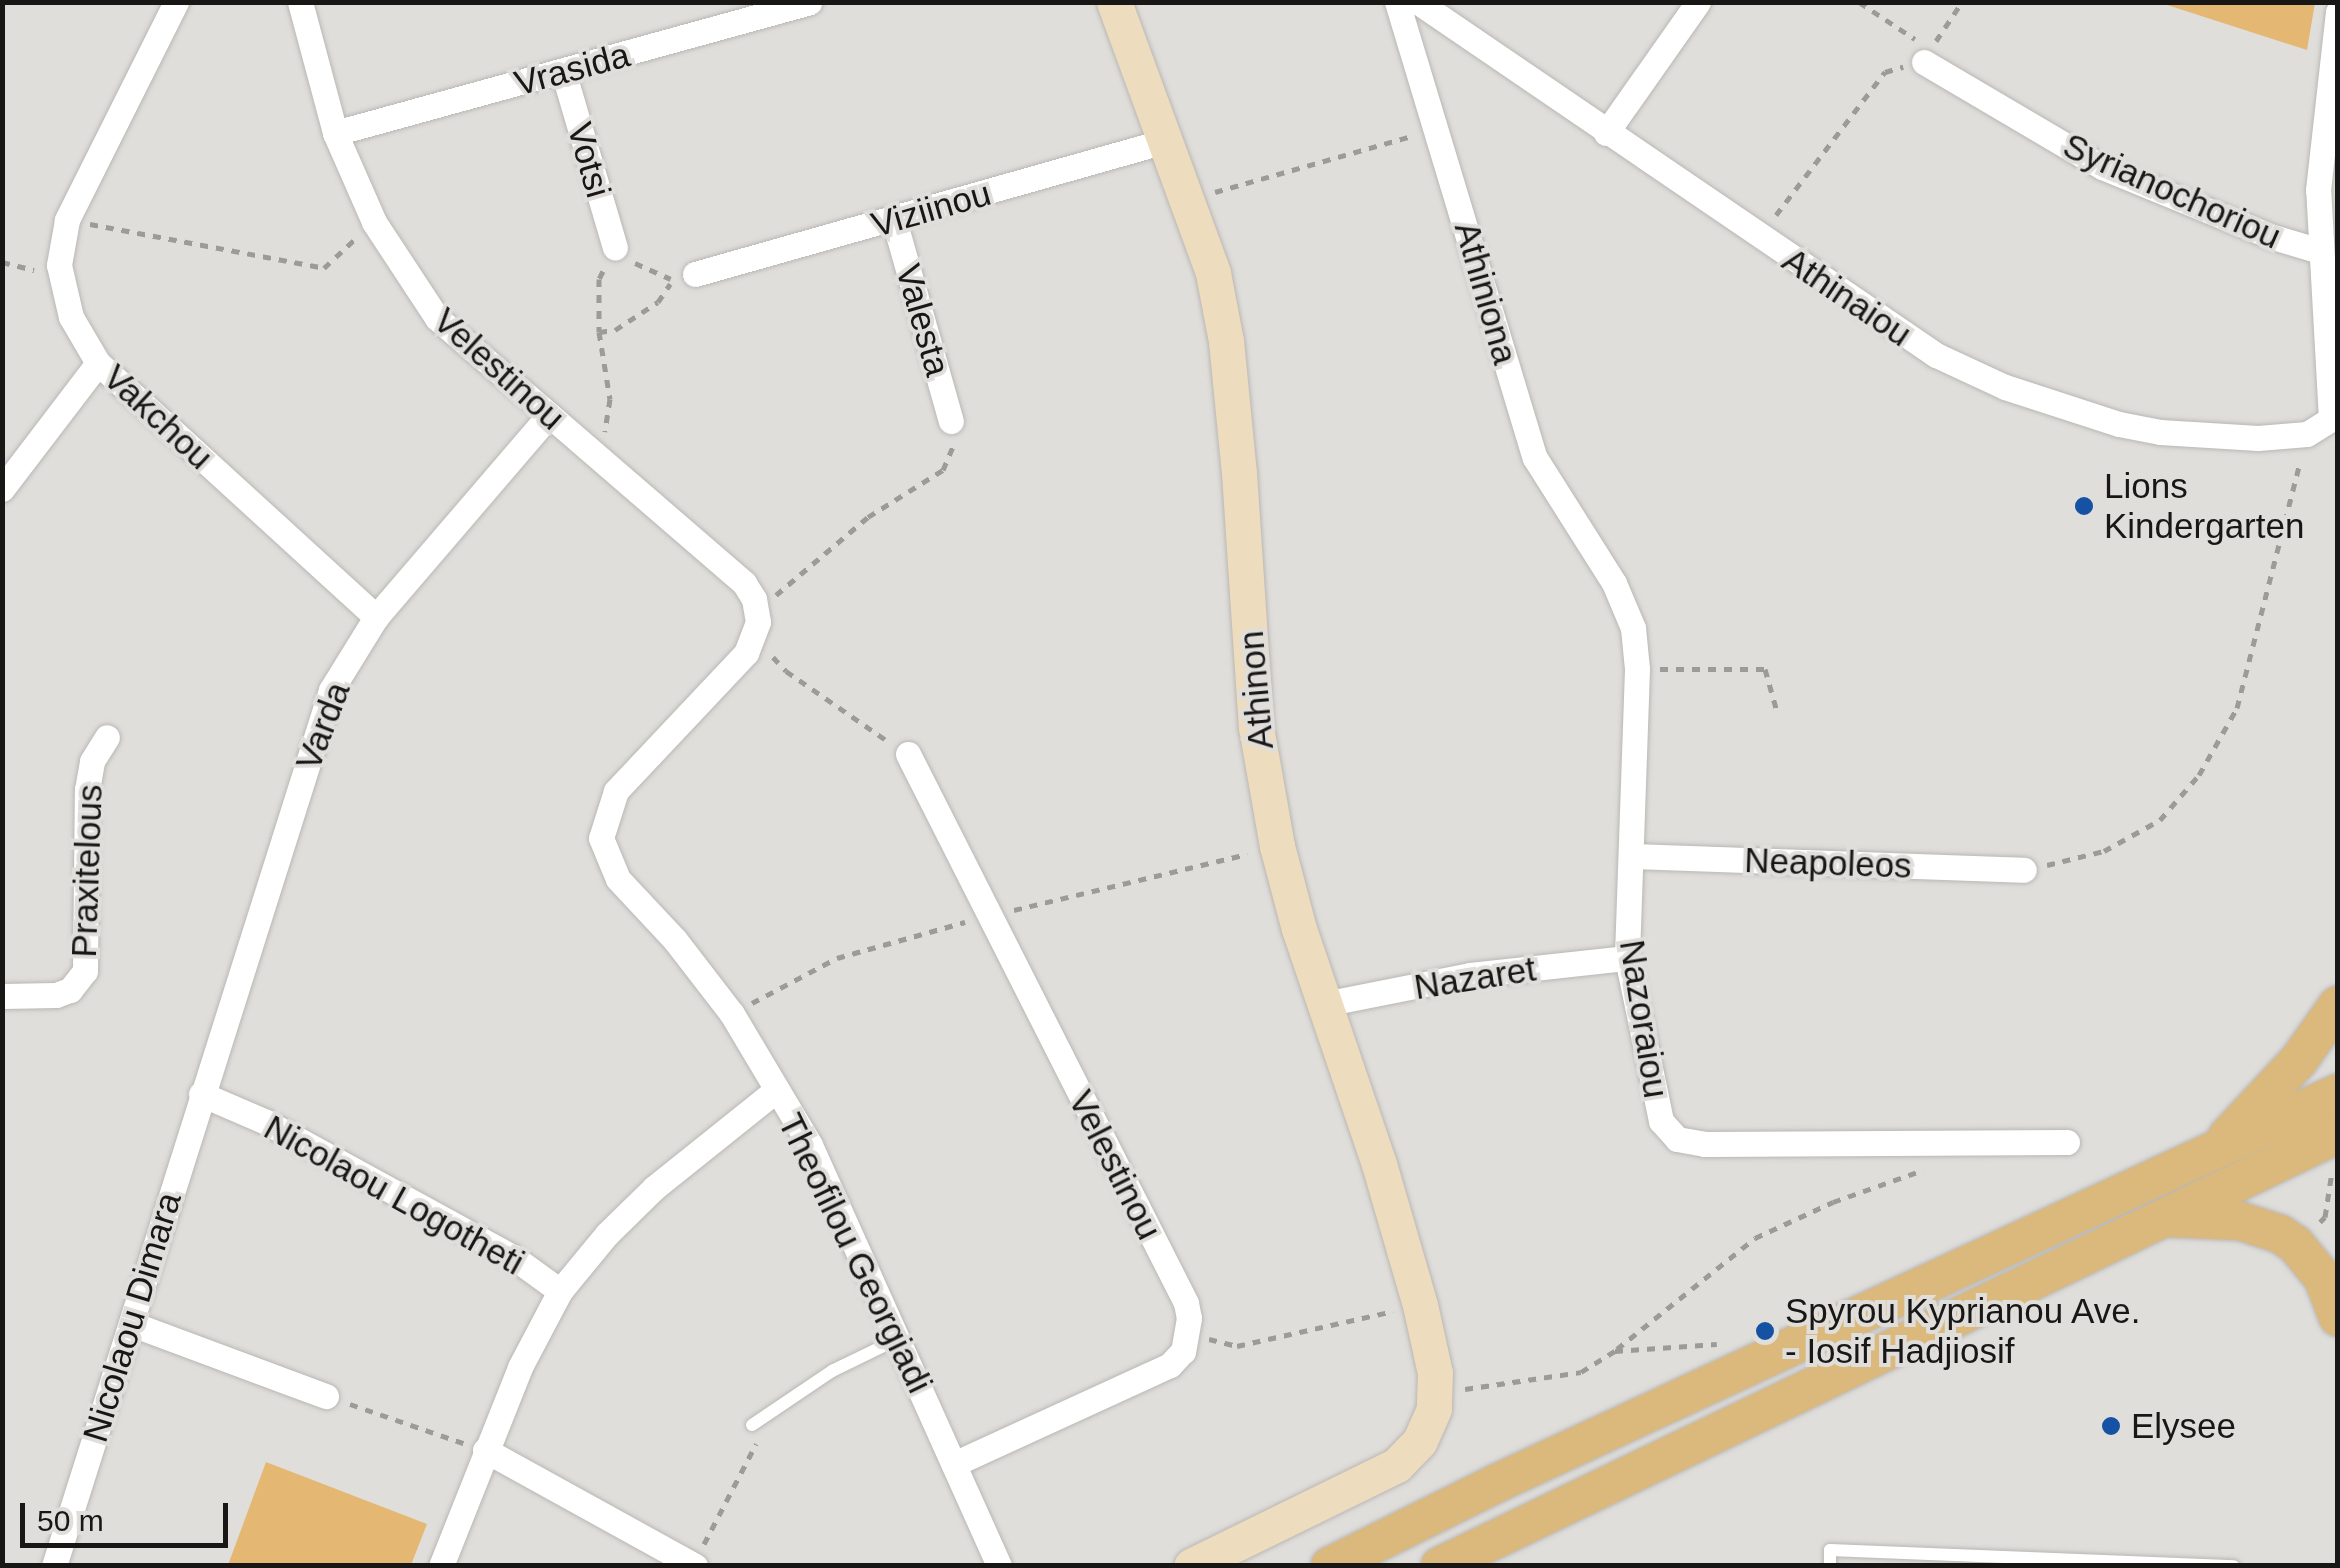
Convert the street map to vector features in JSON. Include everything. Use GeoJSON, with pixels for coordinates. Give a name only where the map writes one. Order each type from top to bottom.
{"type":"FeatureCollection","features":[{"type":"Feature","properties":{"kind":"main road"},"geometry":{"type":"LineString","coordinates":[[2211,1153],[2299,1060],[2338,1005]]}},
{"type":"Feature","properties":{"kind":"main road"},"geometry":{"type":"LineString","coordinates":[[1330,1566],[1479,1492],[2338,1094]]}},
{"type":"Feature","properties":{"kind":"main road"},"geometry":{"type":"LineString","coordinates":[[1454,1559],[2165,1218],[2336,1146]]}},
{"type":"Feature","properties":{"kind":"main road"},"geometry":{"type":"LineString","coordinates":[[2165,1218],[2240,1221],[2280,1234],[2295,1244],[2323,1278],[2338,1318]]}},
{"type":"Feature","properties":{"kind":"street","name":"Vakchou"},"geometry":{"type":"LineString","coordinates":[[176,2],[67,220],[62,276],[71,317],[98,363],[376,617]]}},
{"type":"Feature","properties":{"kind":"street","name":"Velestinou"},"geometry":{"type":"LineString","coordinates":[[300,2],[335,134],[374,222],[437,318],[744,583],[756,610]]}},
{"type":"Feature","properties":{"kind":"street","name":"Vrasida"},"geometry":{"type":"LineString","coordinates":[[335,134],[809,2]]}},
{"type":"Feature","properties":{"kind":"street","name":"Athinon"},"geometry":{"type":"LineString","coordinates":[[1114,2],[1213,274],[1226,340],[1256,727],[1278,846],[1324,1004],[1379,1164],[1420,1305],[1435,1373],[1434,1409],[1419,1442],[1397,1465],[1191,1566]]}},
{"type":"Feature","properties":{"kind":"street","name":"Athiniona"},"geometry":{"type":"LineString","coordinates":[[1397,2],[1535,458],[1605,569]]}},
{"type":"Feature","properties":{"kind":"street","name":"Athinaiou"},"geometry":{"type":"LineString","coordinates":[[1418,2],[1758,238],[1936,355],[2022,394],[2160,432],[2258,438],[2307,434],[2331,419],[2333,392],[2320,250]]}},
{"type":"Feature","properties":{"kind":"street"},"geometry":{"type":"LineString","coordinates":[[1606,134],[1698,2]]}},
{"type":"Feature","properties":{"kind":"street"},"geometry":{"type":"LineString","coordinates":[[2320,250],[2322,128],[2338,12]]}},
{"type":"Feature","properties":{"kind":"street","name":"Syrianochoriou"},"geometry":{"type":"LineString","coordinates":[[1928,56],[2102,167],[2273,237],[2320,250]]}},
{"type":"Feature","properties":{"kind":"street","name":"Votsi"},"geometry":{"type":"LineString","coordinates":[[563,71],[615,248]]}},
{"type":"Feature","properties":{"kind":"street","name":"Viziinou"},"geometry":{"type":"LineString","coordinates":[[684,277],[1166,141]]}},
{"type":"Feature","properties":{"kind":"street","name":"Valesta"},"geometry":{"type":"LineString","coordinates":[[894,220],[951,421]]}},
{"type":"Feature","properties":{"kind":"street"},"geometry":{"type":"LineString","coordinates":[[2,489],[98,363]]}},
{"type":"Feature","properties":{"kind":"street","name":"Varda"},"geometry":{"type":"LineString","coordinates":[[201,1094],[331,690],[376,617],[549,414]]}},
{"type":"Feature","properties":{"kind":"street","name":"Nazoraiou"},"geometry":{"type":"LineString","coordinates":[[1605,569],[1627,609],[1638,669],[1627,958],[1656,1107],[1667,1131],[1678,1138],[1705,1144],[2067,1142]]}},
{"type":"Feature","properties":{"kind":"street","name":"Theofilou Georgiadi"},"geometry":{"type":"LineString","coordinates":[[756,610],[746,653],[616,791],[601,838],[618,878],[675,940],[732,1014],[810,1146],[999,1566]]}},
{"type":"Feature","properties":{"kind":"street","name":"Praxitelous"},"geometry":{"type":"LineString","coordinates":[[2,996],[56,995],[70,990],[86,971],[86,790],[92,761],[108,738]]}},
{"type":"Feature","properties":{"kind":"street","name":"Velestinou"},"geometry":{"type":"LineString","coordinates":[[908,754],[1186,1303],[1188,1333]]}},
{"type":"Feature","properties":{"kind":"street","name":"Neapoleos"},"geometry":{"type":"LineString","coordinates":[[1631,856],[2024,870]]}},
{"type":"Feature","properties":{"kind":"street","name":"Nazaret"},"geometry":{"type":"LineString","coordinates":[[1324,1004],[1470,975],[1627,958]]}},
{"type":"Feature","properties":{"kind":"street"},"geometry":{"type":"LineString","coordinates":[[441,1566],[520,1367],[560,1290],[607,1234],[654,1188],[775,1091]]}},
{"type":"Feature","properties":{"kind":"street","name":"Nicolaou Logotheti"},"geometry":{"type":"LineString","coordinates":[[201,1094],[266,1122],[513,1257],[560,1290]]}},
{"type":"Feature","properties":{"kind":"street","name":"Nicolaou Dimara"},"geometry":{"type":"LineString","coordinates":[[54,1566],[201,1094]]}},
{"type":"Feature","properties":{"kind":"street"},"geometry":{"type":"LineString","coordinates":[[132,1324],[326,1396]]}},
{"type":"Feature","properties":{"kind":"street"},"geometry":{"type":"LineString","coordinates":[[954,1464],[1170,1364],[1183,1351],[1188,1333]]}},
{"type":"Feature","properties":{"kind":"street"},"geometry":{"type":"LineString","coordinates":[[485,1450],[694,1565]]}},
{"type":"Feature","properties":{"kind":"lane"},"geometry":{"type":"LineString","coordinates":[[752,1425],[832,1372],[898,1339]]}},
{"type":"Feature","properties":{"kind":"lane"},"geometry":{"type":"LineString","coordinates":[[1830,1566],[1830,1550],[2234,1566]]}},
{"type":"Feature","properties":{"kind":"path"},"geometry":{"type":"LineString","coordinates":[[1859,2],[1928,56]]}},
{"type":"Feature","properties":{"kind":"path"},"geometry":{"type":"LineString","coordinates":[[1758,238],[1885,72],[1928,56],[1962,2]]}},
{"type":"Feature","properties":{"kind":"path"},"geometry":{"type":"LineString","coordinates":[[1188,200],[1436,129]]}},
{"type":"Feature","properties":{"kind":"path"},"geometry":{"type":"LineString","coordinates":[[67,220],[324,268],[374,222]]}},
{"type":"Feature","properties":{"kind":"path"},"geometry":{"type":"LineString","coordinates":[[590,450],[606,430],[610,399],[599,332],[599,278],[615,248],[636,264],[684,277]]}},
{"type":"Feature","properties":{"kind":"path"},"geometry":{"type":"LineString","coordinates":[[599,332],[616,330],[658,302],[684,277]]}},
{"type":"Feature","properties":{"kind":"path"},"geometry":{"type":"LineString","coordinates":[[756,610],[868,518],[944,470],[956,441],[951,421]]}},
{"type":"Feature","properties":{"kind":"path"},"geometry":{"type":"LineString","coordinates":[[2024,870],[2104,852],[2160,820],[2200,775],[2237,708],[2307,434]]}},
{"type":"Feature","properties":{"kind":"path"},"geometry":{"type":"LineString","coordinates":[[770,654],[786,671],[908,754]]}},
{"type":"Feature","properties":{"kind":"path"},"geometry":{"type":"LineString","coordinates":[[1638,669],[1765,670],[1776,708]]}},
{"type":"Feature","properties":{"kind":"path"},"geometry":{"type":"LineString","coordinates":[[2295,1244],[2325,1217],[2336,1146]]}},
{"type":"Feature","properties":{"kind":"path"},"geometry":{"type":"LineString","coordinates":[[1494,1387],[1581,1372],[1615,1351],[1755,1238],[1833,1202],[1939,1164]]}},
{"type":"Feature","properties":{"kind":"path"},"geometry":{"type":"LineString","coordinates":[[1188,1333],[1237,1346],[1420,1305]]}},
{"type":"Feature","properties":{"kind":"path"},"geometry":{"type":"LineString","coordinates":[[1615,1351],[1727,1343]]}},
{"type":"Feature","properties":{"kind":"path"},"geometry":{"type":"LineString","coordinates":[[326,1396],[485,1450]]}},
{"type":"Feature","properties":{"kind":"path"},"geometry":{"type":"LineString","coordinates":[[694,1565],[756,1449],[752,1425]]}},
{"type":"Feature","properties":{"kind":"shaded area"},"geometry":{"type":"Polygon","coordinates":[[[2161,3],[2315,3],[2307,50],[2161,3]]]}},
{"type":"Feature","properties":{"kind":"shaded area"},"geometry":{"type":"Polygon","coordinates":[[[266,1462],[427,1524],[411,1565],[228,1565],[266,1462]]]}},
{"type":"Feature","properties":{"kind":"place","name":"Lions Kindergarten"},"geometry":{"type":"Point","coordinates":[2084,506]}},
{"type":"Feature","properties":{"kind":"place","name":"Spyrou Kyprianou Ave. - Iosif Hadjiosif"},"geometry":{"type":"Point","coordinates":[1765,1331]}},
{"type":"Feature","properties":{"kind":"place","name":"Elysee"},"geometry":{"type":"Point","coordinates":[2111,1426]}}]}
